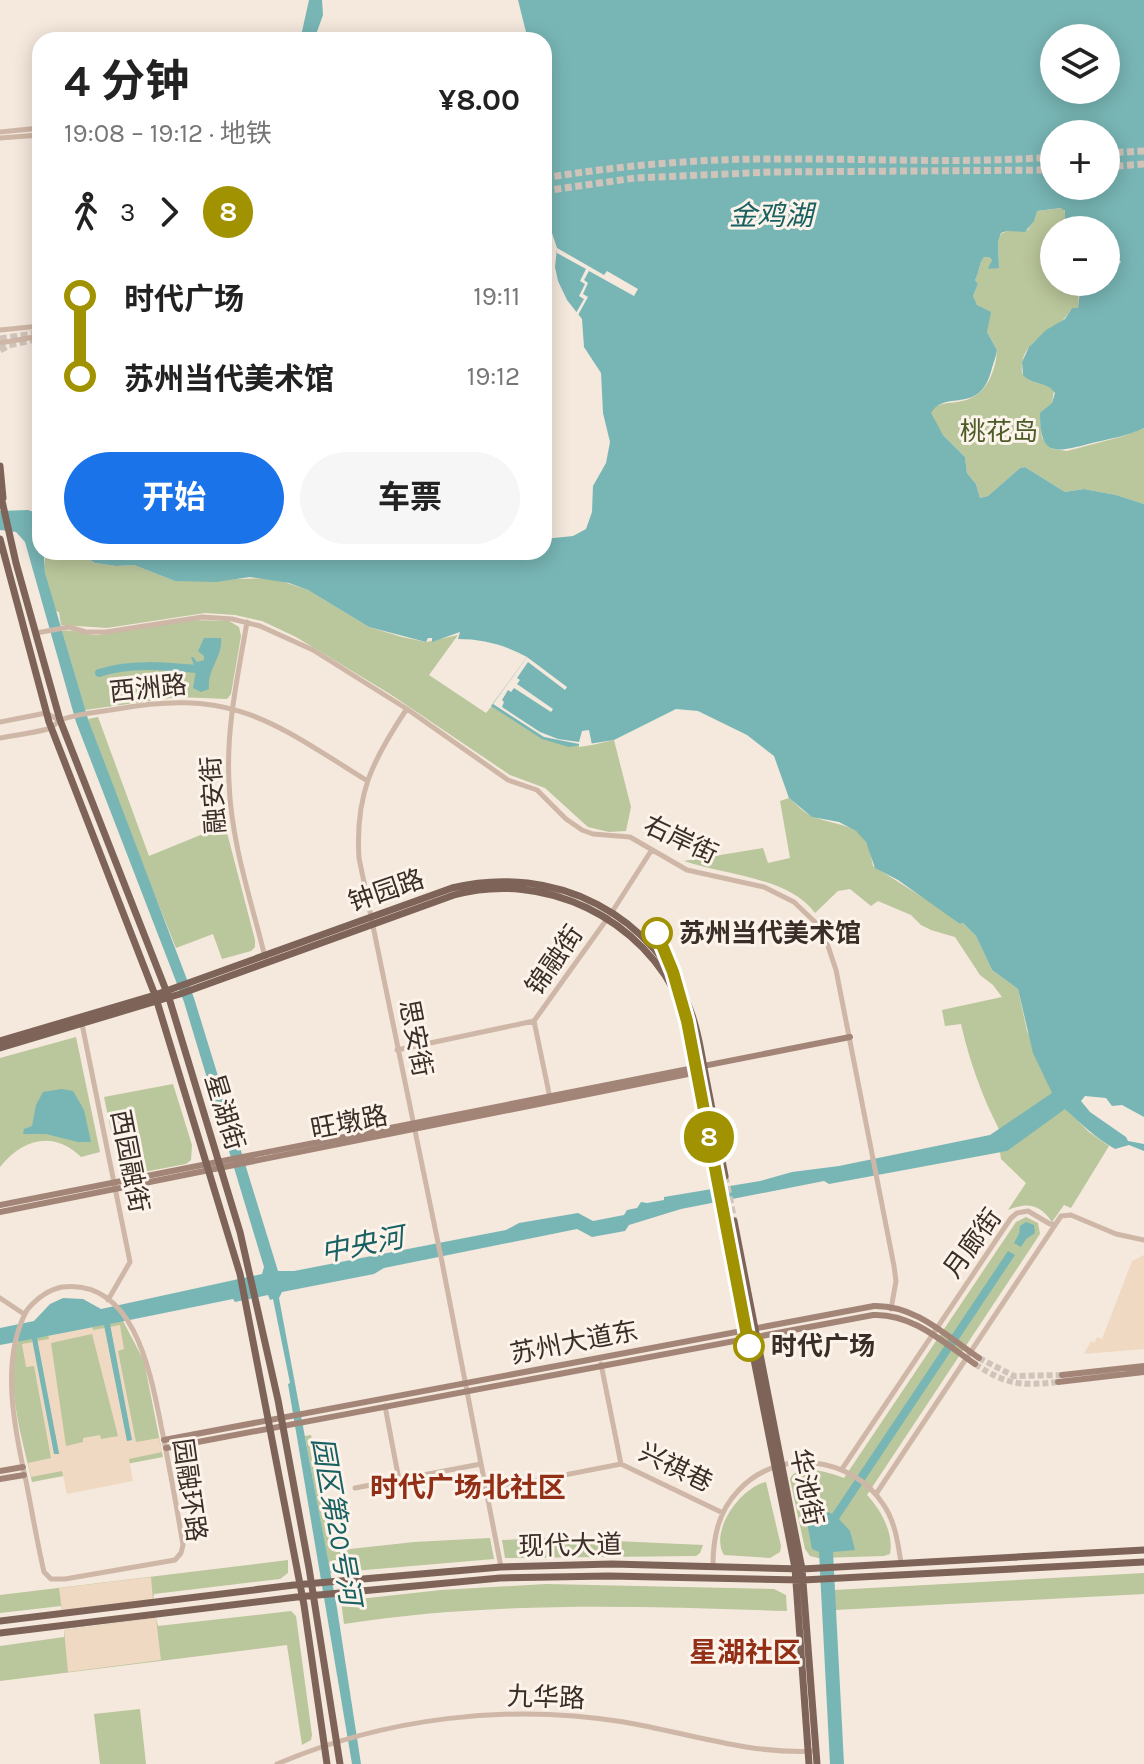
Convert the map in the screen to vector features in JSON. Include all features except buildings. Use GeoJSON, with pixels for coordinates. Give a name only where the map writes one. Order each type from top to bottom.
{"type":"FeatureCollection","features":[{"type":"Feature","properties":{"kind":"main road"},"geometry":{"type":"LineString","coordinates":[[0,466],[3,506]]}},
{"type":"Feature","properties":{"kind":"main road","name":"星湖街"},"geometry":{"type":"LineString","coordinates":[[0,492],[10,538],[40,633],[60,720],[168,995],[220,1164],[251,1302],[286,1421],[340,1764]]}},
{"type":"Feature","properties":{"kind":"main road","name":"星湖街"},"geometry":{"type":"LineString","coordinates":[[0,539],[46,713],[156,998],[244,1273]]}},
{"type":"Feature","properties":{"kind":"main road","name":"钟园路"},"geometry":{"type":"LineString","coordinates":[[0,1041],[168,995],[372,920],[454,895],[506,888],[556,895],[610,915],[642,946],[666,977],[686,1018],[699,1069]]}},
{"type":"Feature","properties":{"kind":"main road","name":"钟园路"},"geometry":{"type":"LineString","coordinates":[[0,1048],[156,998]]}},
{"type":"Feature","properties":{"kind":"main road","name":"旺墩路"},"geometry":{"type":"LineString","coordinates":[[0,1212],[115,1185],[850,1037]]}},
{"type":"Feature","properties":{"kind":"main road"},"geometry":{"type":"LineString","coordinates":[[699,1069],[722,1176]]}},
{"type":"Feature","properties":{"kind":"main road","name":"旺墩路"},"geometry":{"type":"LineString","coordinates":[[0,1205],[115,1185]]}},
{"type":"Feature","properties":{"kind":"main road","name":"华池街"},"geometry":{"type":"LineString","coordinates":[[730,1221],[800,1580],[812,1752],[809,1764]]}},
{"type":"Feature","properties":{"kind":"main road","name":"星湖街"},"geometry":{"type":"LineString","coordinates":[[251,1302],[270,1424],[303,1597],[327,1764]]}},
{"type":"Feature","properties":{"kind":"main road","name":"苏州大道东"},"geometry":{"type":"LineString","coordinates":[[600,1362],[752,1328],[863,1308],[892,1307],[913,1313],[934,1332]]}},
{"type":"Feature","properties":{"kind":"main road","name":"苏州大道东"},"geometry":{"type":"LineString","coordinates":[[165,1444],[600,1362],[868,1316],[890,1315],[909,1320],[934,1332],[977,1361]]}},
{"type":"Feature","properties":{"kind":"main road"},"geometry":{"type":"LineString","coordinates":[[1144,1366],[1060,1378],[1144,1372]]}},
{"type":"Feature","properties":{"kind":"main road","name":"苏州大道东"},"geometry":{"type":"LineString","coordinates":[[303,1418],[385,1406],[466,1387]]}},
{"type":"Feature","properties":{"kind":"main road"},"geometry":{"type":"LineString","coordinates":[[0,1471],[24,1471]]}},
{"type":"Feature","properties":{"kind":"main road"},"geometry":{"type":"LineString","coordinates":[[0,1479],[24,1471]]}},
{"type":"Feature","properties":{"kind":"main road","name":"现代大道"},"geometry":{"type":"LineString","coordinates":[[0,1621],[301,1585],[501,1567],[591,1564],[798,1568],[1144,1550]]}},
{"type":"Feature","properties":{"kind":"main road","name":"现代大道"},"geometry":{"type":"LineString","coordinates":[[0,1633],[457,1581],[554,1576],[800,1580],[1144,1562]]}},
{"type":"Feature","properties":{"kind":"main road","name":"华池街"},"geometry":{"type":"LineString","coordinates":[[812,1752],[817,1764]]}},
{"type":"Feature","properties":{"kind":"street"},"geometry":{"type":"LineString","coordinates":[[0,132],[32,129]]}},
{"type":"Feature","properties":{"kind":"street"},"geometry":{"type":"LineString","coordinates":[[0,138],[32,136]]}},
{"type":"Feature","properties":{"kind":"street"},"geometry":{"type":"LineString","coordinates":[[0,330],[32,327]]}},
{"type":"Feature","properties":{"kind":"street"},"geometry":{"type":"LineString","coordinates":[[0,343],[32,337]]}},
{"type":"Feature","properties":{"kind":"street","name":"右岸街"},"geometry":{"type":"LineString","coordinates":[[40,633],[63,628],[106,632],[202,617],[247,622],[298,642],[407,709],[508,780],[543,793],[566,819],[582,830],[630,837],[687,870],[777,893],[809,914],[828,946],[850,1037],[896,1274],[890,1315]]}},
{"type":"Feature","properties":{"kind":"street","name":"融安街"},"geometry":{"type":"LineString","coordinates":[[247,622],[232,708],[228,763],[231,806],[240,858],[266,959]]}},
{"type":"Feature","properties":{"kind":"street","name":"西洲路"},"geometry":{"type":"LineString","coordinates":[[60,720],[179,701],[232,708],[280,727],[366,780]]}},
{"type":"Feature","properties":{"kind":"street","name":"思安街"},"geometry":{"type":"LineString","coordinates":[[407,709],[382,746],[366,780],[360,802],[358,839],[397,1050],[501,1567]]}},
{"type":"Feature","properties":{"kind":"street"},"geometry":{"type":"LineString","coordinates":[[0,722],[46,713],[60,720],[52,728],[0,738]]}},
{"type":"Feature","properties":{"kind":"street","name":"锦融街"},"geometry":{"type":"LineString","coordinates":[[550,1099],[534,1021],[610,915],[651,851]]}},
{"type":"Feature","properties":{"kind":"street"},"geometry":{"type":"LineString","coordinates":[[397,1050],[534,1021]]}},
{"type":"Feature","properties":{"kind":"street","name":"西园融街"},"geometry":{"type":"LineString","coordinates":[[82,1024],[130,1262],[110,1302]]}},
{"type":"Feature","properties":{"kind":"street","name":"月廊街"},"geometry":{"type":"LineString","coordinates":[[842,1469],[1011,1218],[1028,1211],[1041,1218],[1046,1228],[1044,1240]]}},
{"type":"Feature","properties":{"kind":"street"},"geometry":{"type":"LineString","coordinates":[[876,1494],[964,1352],[1062,1215],[1068,1214],[1116,1234],[1144,1240]]}},
{"type":"Feature","properties":{"kind":"street"},"geometry":{"type":"LineString","coordinates":[[1041,1218],[1050,1224],[1056,1223]]}},
{"type":"Feature","properties":{"kind":"street","name":"园融环路"},"geometry":{"type":"LineString","coordinates":[[62,1287],[84,1288],[110,1302],[130,1323],[149,1367],[183,1545],[180,1555],[170,1561],[65,1579],[50,1578],[43,1569],[7,1387],[10,1346],[23,1316],[42,1295],[62,1287]]}},
{"type":"Feature","properties":{"kind":"street"},"geometry":{"type":"LineString","coordinates":[[0,1298],[23,1316]]}},
{"type":"Feature","properties":{"kind":"street","name":"兴祺巷"},"geometry":{"type":"LineString","coordinates":[[600,1362],[621,1464],[723,1513]]}},
{"type":"Feature","properties":{"kind":"street"},"geometry":{"type":"LineString","coordinates":[[385,1406],[399,1480]]}},
{"type":"Feature","properties":{"kind":"street"},"geometry":{"type":"LineString","coordinates":[[713,1565],[713,1543],[723,1513],[745,1483],[778,1467],[817,1463],[852,1474],[876,1494],[892,1522],[901,1563]]}},
{"type":"Feature","properties":{"kind":"street"},"geometry":{"type":"LineString","coordinates":[[355,1488],[481,1464]]}},
{"type":"Feature","properties":{"kind":"street"},"geometry":{"type":"LineString","coordinates":[[487,1490],[621,1464]]}},
{"type":"Feature","properties":{"kind":"street","name":"九华路"},"geometry":{"type":"LineString","coordinates":[[277,1764],[324,1745],[357,1736],[440,1720],[539,1714],[622,1722],[744,1747],[812,1752]]}},
{"type":"Feature","properties":{"kind":"green space","name":"桃花岛"},"geometry":{"type":"Polygon","coordinates":[[[1062,208],[1066,216],[1040,216],[1040,296],[1079,296],[1078,308],[1072,308],[1064,319],[1035,341],[1022,363],[1022,373],[1030,380],[1054,391],[1052,403],[1040,416],[1042,438],[1053,449],[1067,451],[1144,428],[1144,504],[1084,489],[1065,492],[1025,467],[988,496],[980,498],[976,484],[967,473],[965,457],[943,435],[931,416],[931,411],[938,406],[970,399],[988,382],[997,350],[987,332],[989,314],[975,303],[973,296],[978,284],[975,280],[984,257],[992,260],[989,269],[999,267],[998,242],[1001,234],[1028,230],[1037,211],[1062,208]]]}},
{"type":"Feature","properties":{"kind":"green space"},"geometry":{"type":"Polygon","coordinates":[[[45,560],[90,560],[116,566],[134,565],[175,581],[272,578],[308,590],[369,627],[426,642],[458,635],[429,675],[486,713],[495,702],[592,745],[614,740],[631,807],[626,831],[609,832],[588,827],[545,788],[510,775],[390,694],[296,637],[262,621],[205,613],[107,628],[61,625],[46,582],[45,560]]]}},
{"type":"Feature","properties":{"kind":"green space"},"geometry":{"type":"Polygon","coordinates":[[[192,620],[229,621],[239,627],[241,636],[231,694],[227,699],[178,697],[85,710],[62,631],[97,635],[192,620]]]}},
{"type":"Feature","properties":{"kind":"green space"},"geometry":{"type":"Polygon","coordinates":[[[98,717],[149,856],[225,825],[255,940],[251,951],[222,959],[213,934],[176,948],[88,719],[98,717]]]}},
{"type":"Feature","properties":{"kind":"green space"},"geometry":{"type":"Polygon","coordinates":[[[789,798],[811,816],[846,826],[860,834],[866,841],[873,866],[960,924],[963,923],[976,936],[992,970],[1018,989],[1027,1031],[1065,1108],[1089,1132],[1109,1146],[1071,1208],[1064,1205],[1052,1222],[1043,1211],[1033,1206],[1008,1210],[1026,1183],[1001,1159],[1000,1152],[1007,1151],[1005,1144],[979,1084],[961,1024],[945,1026],[942,1010],[1002,997],[980,975],[955,937],[931,930],[911,915],[878,901],[871,906],[850,889],[838,891],[815,913],[804,901],[773,884],[684,861],[763,848],[768,863],[790,858],[780,801],[789,798]]]}},
{"type":"Feature","properties":{"kind":"green space"},"geometry":{"type":"Polygon","coordinates":[[[76,1037],[100,1152],[81,1157],[60,1143],[39,1141],[18,1150],[0,1167],[0,1058],[76,1037]]]}},
{"type":"Feature","properties":{"kind":"green space"},"geometry":{"type":"Polygon","coordinates":[[[173,1084],[192,1145],[191,1160],[186,1164],[123,1174],[119,1169],[104,1097],[173,1084]]]}},
{"type":"Feature","properties":{"kind":"green space"},"geometry":{"type":"Polygon","coordinates":[[[1026,1217],[1038,1223],[1040,1234],[867,1495],[885,1522],[890,1538],[890,1554],[810,1556],[805,1549],[790,1479],[794,1474],[807,1470],[844,1478],[1016,1222],[1026,1217]]]}},
{"type":"Feature","properties":{"kind":"green space"},"geometry":{"type":"Polygon","coordinates":[[[123,1321],[144,1361],[163,1457],[32,1482],[14,1394],[14,1359],[18,1341],[123,1321]]]}},
{"type":"Feature","properties":{"kind":"green space"},"geometry":{"type":"Polygon","coordinates":[[[311,1435],[332,1551],[490,1538],[494,1559],[330,1573],[305,1436],[311,1435]]]}},
{"type":"Feature","properties":{"kind":"green space"},"geometry":{"type":"Polygon","coordinates":[[[766,1482],[780,1552],[770,1558],[724,1555],[720,1545],[721,1534],[730,1511],[747,1492],[766,1482]]]}},
{"type":"Feature","properties":{"kind":"green space"},"geometry":{"type":"Polygon","coordinates":[[[549,1538],[703,1545],[696,1556],[505,1558],[502,1540],[549,1538]]]}},
{"type":"Feature","properties":{"kind":"green space"},"geometry":{"type":"Polygon","coordinates":[[[288,1560],[288,1573],[280,1579],[154,1594],[153,1600],[62,1611],[61,1606],[0,1613],[0,1595],[288,1560]]]}},
{"type":"Feature","properties":{"kind":"green space"},"geometry":{"type":"Polygon","coordinates":[[[1144,1573],[1144,1594],[835,1610],[834,1590],[1144,1573]]]}},
{"type":"Feature","properties":{"kind":"green space"},"geometry":{"type":"Polygon","coordinates":[[[546,1584],[774,1589],[786,1595],[787,1611],[510,1608],[344,1624],[341,1601],[441,1590],[546,1584]]]}},
{"type":"Feature","properties":{"kind":"green space"},"geometry":{"type":"Polygon","coordinates":[[[291,1611],[296,1616],[312,1735],[311,1740],[302,1745],[287,1645],[0,1681],[0,1646],[64,1637],[64,1630],[156,1618],[158,1626],[291,1611]]]}},
{"type":"Feature","properties":{"kind":"green space"},"geometry":{"type":"Polygon","coordinates":[[[140,1709],[146,1764],[100,1764],[94,1714],[140,1709]]]}},
{"type":"Feature","properties":{"kind":"shaded area"},"geometry":{"type":"Polygon","coordinates":[[[1144,1255],[1144,1349],[1084,1354],[1091,1341],[1094,1343],[1097,1337],[1102,1339],[1132,1261],[1144,1255]]]}},
{"type":"Feature","properties":{"kind":"shaded area"},"geometry":{"type":"Polygon","coordinates":[[[120,1325],[124,1349],[118,1351],[136,1442],[159,1438],[162,1452],[129,1459],[133,1481],[67,1494],[62,1471],[31,1477],[28,1463],[51,1458],[34,1366],[26,1367],[22,1344],[33,1342],[55,1454],[59,1453],[37,1341],[49,1339],[48,1334],[92,1326],[93,1330],[105,1328],[127,1440],[131,1440],[110,1327],[120,1325]],[[92,1334],[51,1343],[66,1446],[83,1442],[83,1438],[118,1436],[92,1334]]]}},
{"type":"Feature","properties":{"kind":"shaded area"},"geometry":{"type":"Polygon","coordinates":[[[151,1577],[153,1600],[62,1611],[59,1588],[151,1577]]]}},
{"type":"Feature","properties":{"kind":"shaded area"},"geometry":{"type":"Polygon","coordinates":[[[156,1618],[161,1660],[68,1672],[64,1630],[156,1618]]]}},
{"type":"Feature","properties":{"kind":"water"},"geometry":{"type":"Polygon","coordinates":[[[309,0],[322,0],[323,15],[317,32],[302,32],[309,0]]]}},
{"type":"Feature","properties":{"kind":"water","name":"金鸡湖"},"geometry":{"type":"Polygon","coordinates":[[[518,0],[1144,0],[1144,428],[1066,449],[1051,448],[1043,437],[1040,413],[1052,403],[1055,393],[1023,375],[1022,362],[1029,347],[1046,330],[1065,319],[1072,308],[1078,308],[1079,296],[1120,296],[1120,216],[1065,216],[1061,208],[1037,211],[1025,232],[1001,233],[998,242],[999,268],[988,269],[992,260],[989,257],[982,260],[973,296],[977,305],[991,312],[987,332],[997,350],[987,383],[972,397],[946,402],[931,413],[943,435],[965,457],[967,473],[976,484],[980,498],[988,496],[1025,467],[1065,492],[1084,489],[1144,504],[1144,1117],[1122,1105],[1112,1106],[1106,1098],[1085,1096],[1081,1101],[1090,1112],[1128,1141],[1144,1144],[1144,1151],[1129,1145],[1115,1149],[1065,1109],[1007,1151],[829,1184],[824,1181],[681,1209],[629,1225],[625,1231],[592,1237],[577,1229],[282,1292],[279,1298],[337,1608],[361,1764],[352,1764],[290,1383],[273,1299],[270,1300],[268,1295],[235,1302],[233,1299],[110,1324],[132,1440],[127,1441],[104,1325],[37,1338],[59,1454],[54,1454],[32,1339],[0,1345],[0,1328],[34,1321],[50,1304],[63,1298],[83,1299],[101,1309],[262,1274],[264,1267],[184,1002],[76,722],[25,542],[16,532],[0,530],[0,511],[32,511],[32,560],[44,560],[45,573],[88,719],[194,998],[278,1271],[294,1271],[578,1213],[593,1221],[624,1215],[641,1202],[664,1200],[664,1197],[990,1135],[1052,1093],[1033,1053],[1018,989],[992,970],[976,936],[963,923],[960,924],[898,880],[875,868],[866,842],[856,831],[839,822],[812,817],[789,798],[774,756],[747,735],[698,711],[676,709],[614,740],[569,747],[542,739],[491,706],[527,657],[510,649],[458,639],[460,632],[432,642],[432,638],[428,638],[426,642],[369,627],[308,590],[289,583],[250,577],[216,582],[175,581],[134,565],[116,566],[90,560],[552,560],[552,538],[573,536],[586,529],[592,512],[593,486],[606,463],[610,442],[603,413],[601,373],[584,347],[582,319],[567,300],[555,267],[557,248],[552,233],[552,32],[526,32],[518,0]]]}},
{"type":"Feature","properties":{"kind":"water"},"geometry":{"type":"Polygon","coordinates":[[[204,638],[221,638],[221,645],[210,675],[209,689],[201,692],[193,688],[196,671],[191,657],[197,662],[204,660],[198,651],[204,638]]]}},
{"type":"Feature","properties":{"kind":"water"},"geometry":{"type":"Polygon","coordinates":[[[73,1091],[84,1110],[91,1142],[46,1134],[23,1134],[24,1129],[32,1126],[36,1105],[43,1092],[73,1091]]]}},
{"type":"Feature","properties":{"kind":"water"},"geometry":{"type":"Polygon","coordinates":[[[1026,1222],[1034,1225],[1035,1233],[1021,1247],[1014,1243],[1020,1226],[1026,1222]]]}},
{"type":"Feature","properties":{"kind":"water"},"geometry":{"type":"Polygon","coordinates":[[[1008,1251],[1015,1255],[839,1519],[850,1531],[855,1550],[833,1552],[844,1764],[830,1764],[819,1552],[812,1549],[804,1506],[820,1508],[832,1514],[1008,1251]]]}},
{"type":"Feature","properties":{"kind":"pier"},"geometry":{"type":"Polygon","coordinates":[[[557,248],[604,275],[607,271],[638,289],[634,296],[589,271],[584,280],[588,283],[583,294],[588,297],[578,315],[576,313],[584,299],[579,296],[585,284],[580,281],[586,269],[557,253],[557,248]]]}},
{"type":"Feature","properties":{"kind":"pier"},"geometry":{"type":"Polygon","coordinates":[[[527,657],[567,687],[565,690],[528,662],[517,678],[520,680],[517,684],[553,709],[551,712],[514,688],[511,692],[508,690],[502,707],[540,732],[558,739],[579,742],[582,731],[589,730],[592,745],[579,747],[579,744],[544,737],[493,704],[527,657]]]}},
{"type":"Feature","properties":{"kind":"waterway"},"geometry":{"type":"LineString","coordinates":[[99,673],[159,666],[196,669]]}},
{"type":"Feature","properties":{"kind":"tunnel"},"geometry":{"type":"LineString","coordinates":[[1120,152],[1144,151]]}},
{"type":"Feature","properties":{"kind":"tunnel"},"geometry":{"type":"LineString","coordinates":[[552,177],[712,160],[1040,158]]}},
{"type":"Feature","properties":{"kind":"tunnel"},"geometry":{"type":"LineString","coordinates":[[1120,166],[1144,164]]}},
{"type":"Feature","properties":{"kind":"tunnel"},"geometry":{"type":"LineString","coordinates":[[552,190],[635,178],[771,172],[1040,170]]}},
{"type":"Feature","properties":{"kind":"tunnel"},"geometry":{"type":"LineString","coordinates":[[0,339],[32,334]]}},
{"type":"Feature","properties":{"kind":"tunnel"},"geometry":{"type":"LineString","coordinates":[[0,350],[32,340]]}},
{"type":"Feature","properties":{"kind":"tunnel"},"geometry":{"type":"LineString","coordinates":[[725,1176],[734,1221]]}},
{"type":"Feature","properties":{"kind":"tunnel"},"geometry":{"type":"LineString","coordinates":[[718,1177],[727,1222]]}},
{"type":"Feature","properties":{"kind":"tunnel"},"geometry":{"type":"LineString","coordinates":[[979,1358],[1014,1376],[1062,1375]]}},
{"type":"Feature","properties":{"kind":"tunnel"},"geometry":{"type":"LineString","coordinates":[[975,1364],[1014,1382],[1058,1382]]}},
{"type":"Feature","properties":{"kind":"metro line","name":"8"},"geometry":{"type":"LineString","coordinates":[[657,933],[683,1001],[749,1346]]}},
{"type":"Feature","properties":{"kind":"place","name":"苏州当代美术馆"},"geometry":{"type":"Point","coordinates":[657,933]}},
{"type":"Feature","properties":{"kind":"place","name":"时代广场"},"geometry":{"type":"Point","coordinates":[749,1346]}},
{"type":"Feature","properties":{"kind":"district","name":"时代广场北社区"},"geometry":{"type":"Point","coordinates":[468,1487]}},
{"type":"Feature","properties":{"kind":"district","name":"星湖社区"},"geometry":{"type":"Point","coordinates":[745,1652]}},
{"type":"Feature","properties":{"kind":"water label","name":"中央河"},"geometry":{"type":"Point","coordinates":[362,1244]}},
{"type":"Feature","properties":{"kind":"water label","name":"园区第20号河"},"geometry":{"type":"Point","coordinates":[337,1521]}}]}
